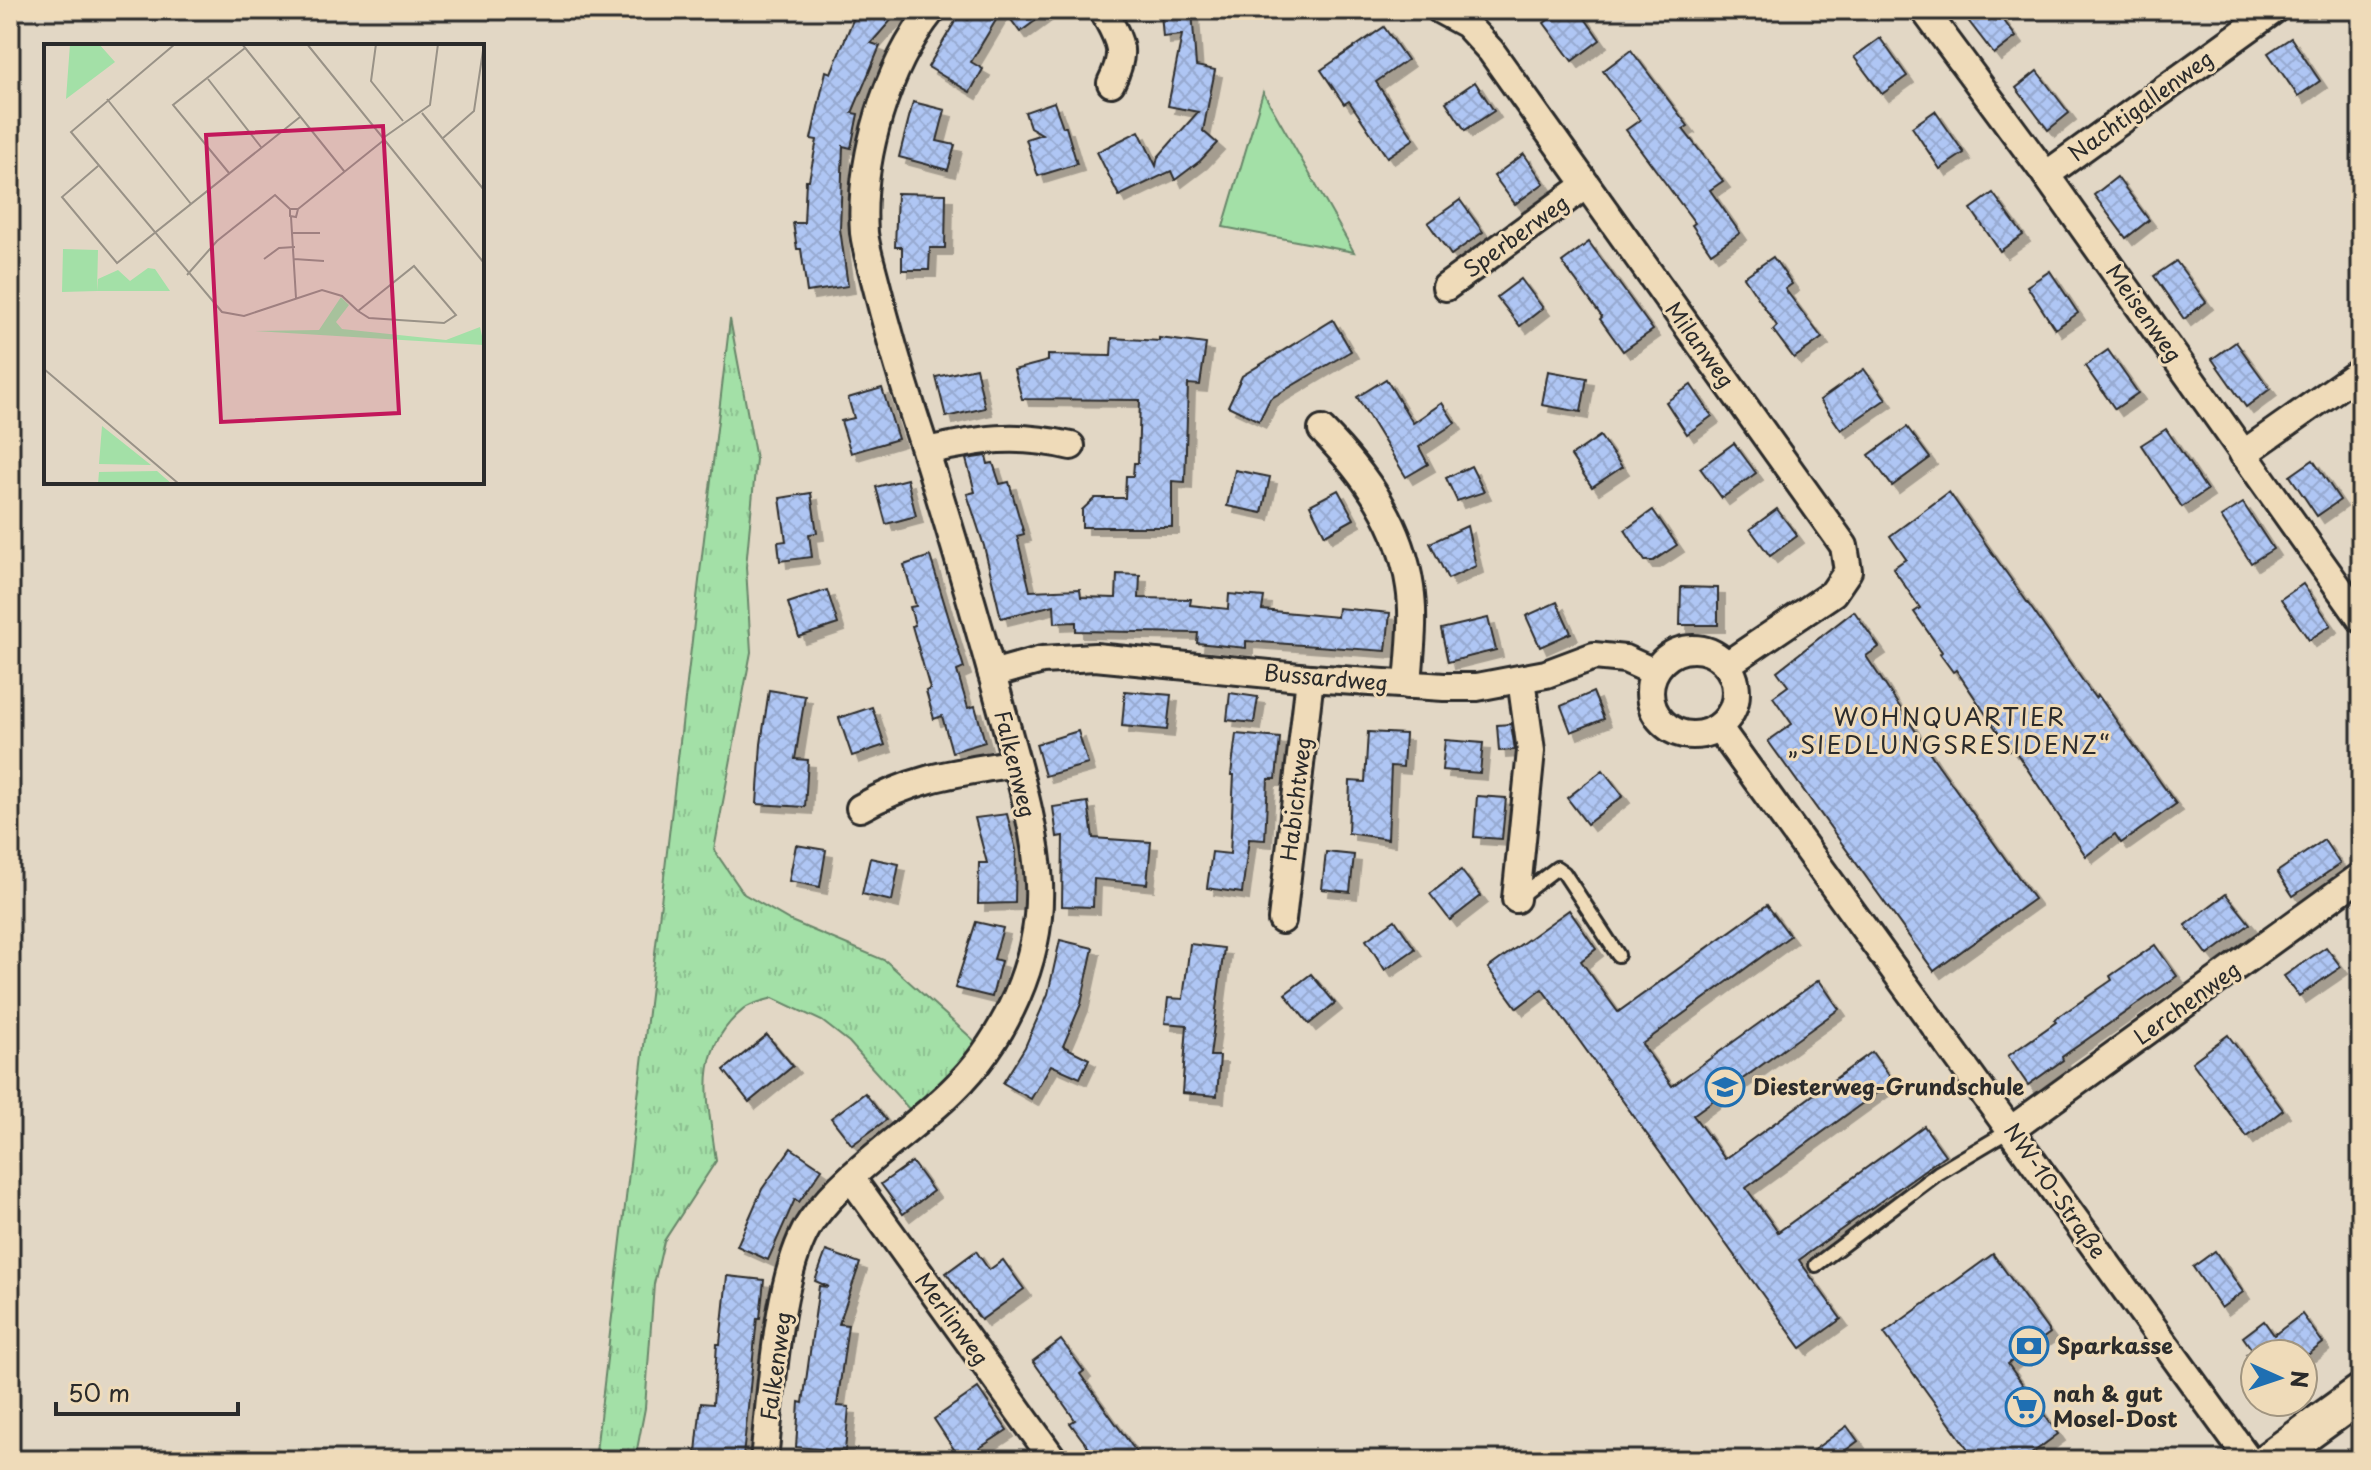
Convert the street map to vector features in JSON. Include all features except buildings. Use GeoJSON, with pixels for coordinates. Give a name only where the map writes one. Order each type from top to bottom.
{"type":"FeatureCollection","features":[{"type":"Feature","properties":{"kind":"street","name":"Falkenweg"},"geometry":{"type":"LineString","coordinates":[[764,1460],[779,1336],[792,1264],[810,1222],[851,1178],[953,1090],[984,1054],[1009,1015],[1036,928],[1039,890],[1036,846],[1016,763],[926,451],[889,336],[864,236],[864,189],[870,147],[901,55],[932,10]]}},
{"type":"Feature","properties":{"kind":"street"},"geometry":{"type":"LineString","coordinates":[[1103,10],[1121,45],[1120,65],[1111,83]]}},
{"type":"Feature","properties":{"kind":"street","name":"Milanweg"},"geometry":{"type":"LineString","coordinates":[[1440,10],[1466,24],[1491,51],[1844,546],[1848,571],[1833,593],[1728,664]]}},
{"type":"Feature","properties":{"kind":"street","name":"Meisenweg"},"geometry":{"type":"LineString","coordinates":[[1924,10],[2046,175],[2361,619]]}},
{"type":"Feature","properties":{"kind":"street","name":"Nachtigallenweg"},"geometry":{"type":"LineString","coordinates":[[2046,175],[2274,10]]}},
{"type":"Feature","properties":{"kind":"street","name":"Sperberweg"},"geometry":{"type":"LineString","coordinates":[[1446,287],[1586,185]]}},
{"type":"Feature","properties":{"kind":"street"},"geometry":{"type":"LineString","coordinates":[[2243,454],[2361,371]]}},
{"type":"Feature","properties":{"kind":"street"},"geometry":{"type":"LineString","coordinates":[[1322,430],[1349,457],[1391,521],[1411,588],[1408,685]]}},
{"type":"Feature","properties":{"kind":"street"},"geometry":{"type":"LineString","coordinates":[[926,451],[998,437],[1044,439],[1071,446]]}},
{"type":"Feature","properties":{"kind":"street"},"geometry":{"type":"LineString","coordinates":[[1697,648],[1714,653],[1728,664],[1736,680],[1737,698],[1731,715],[1719,728],[1701,735],[1682,735],[1665,725],[1654,710],[1650,691],[1654,672],[1680,650],[1697,648]]}},
{"type":"Feature","properties":{"kind":"street","name":"Bussardweg"},"geometry":{"type":"LineString","coordinates":[[992,674],[1042,660],[1095,657],[1310,678],[1477,687],[1546,674],[1594,656],[1625,659],[1654,672]]}},
{"type":"Feature","properties":{"kind":"street","name":"Habichtweg"},"geometry":{"type":"LineString","coordinates":[[1282,920],[1310,678]]}},
{"type":"Feature","properties":{"kind":"street"},"geometry":{"type":"LineString","coordinates":[[1516,899],[1531,751],[1521,679]]}},
{"type":"Feature","properties":{"kind":"street","name":"NW-10-Straße"},"geometry":{"type":"LineString","coordinates":[[1719,728],[2012,1129],[2266,1459]]}},
{"type":"Feature","properties":{"kind":"street"},"geometry":{"type":"LineString","coordinates":[[860,808],[891,790],[927,778],[1016,763]]}},
{"type":"Feature","properties":{"kind":"street","name":"Lerchenweg"},"geometry":{"type":"LineString","coordinates":[[2012,1129],[2361,876]]}},
{"type":"Feature","properties":{"kind":"street","name":"Merlinweg"},"geometry":{"type":"LineString","coordinates":[[851,1178],[1054,1460]]}},
{"type":"Feature","properties":{"kind":"street"},"geometry":{"type":"LineString","coordinates":[[2266,1459],[2361,1393]]}},
{"type":"Feature","properties":{"kind":"lane"},"geometry":{"type":"LineString","coordinates":[[1516,899],[1557,868],[1564,873],[1618,955]]}},
{"type":"Feature","properties":{"kind":"lane"},"geometry":{"type":"LineString","coordinates":[[1816,1265],[1938,1173],[2012,1129]]}},
{"type":"Feature","properties":{"kind":"green space"},"geometry":{"type":"Polygon","coordinates":[[[1263,92],[1354,252],[1223,227],[1263,92]]]}},
{"type":"Feature","properties":{"kind":"green space"},"geometry":{"type":"Polygon","coordinates":[[[730,319],[756,459],[746,567],[751,652],[714,850],[744,894],[791,921],[886,961],[977,1043],[943,1084],[909,1109],[849,1042],[822,1021],[773,998],[747,1007],[727,1025],[716,1043],[708,1079],[716,1161],[664,1241],[654,1284],[645,1408],[635,1460],[595,1460],[730,319]]]}},
{"type":"Feature","properties":{"kind":"place","name":"Diesterweg-Grundschule"},"geometry":{"type":"Point","coordinates":[1725,1087]}},
{"type":"Feature","properties":{"kind":"place","name":"Sparkasse"},"geometry":{"type":"Point","coordinates":[2029,1346]}},
{"type":"Feature","properties":{"kind":"place","name":"nah & gut Mosel-Dost"},"geometry":{"type":"Point","coordinates":[2025,1407]}},
{"type":"Feature","properties":{"kind":"district","name":"WOHNQUARTIER „SIEDLUNGSRESIDENZ“"},"geometry":{"type":"Point","coordinates":[1950,732]}}]}
